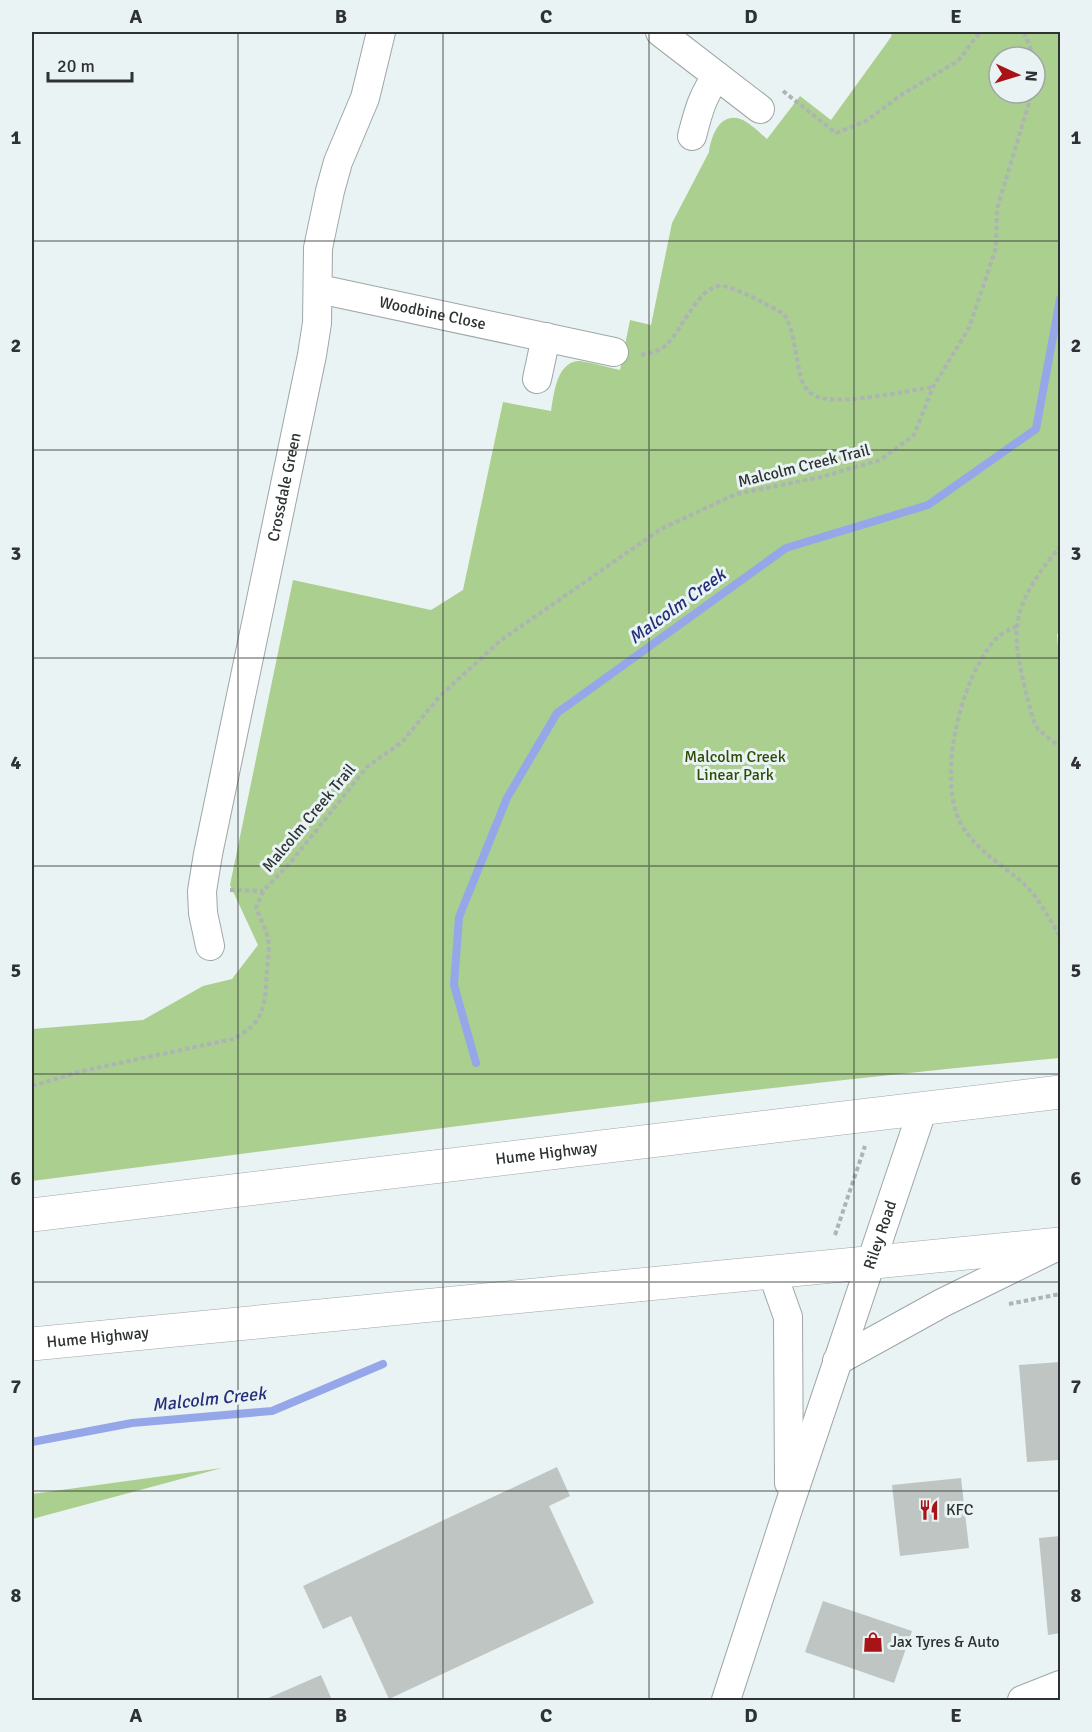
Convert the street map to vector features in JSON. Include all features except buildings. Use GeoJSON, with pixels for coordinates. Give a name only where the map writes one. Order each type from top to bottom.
{"type":"FeatureCollection","features":[{"type":"Feature","properties":{"kind":"highway","name":"Hume Highway"},"geometry":{"type":"LineString","coordinates":[[32,1215],[1060,1092]]}},
{"type":"Feature","properties":{"kind":"highway","name":"Hume Highway"},"geometry":{"type":"LineString","coordinates":[[32,1344],[1060,1245]]}},
{"type":"Feature","properties":{"kind":"street","name":"Crossdale Green"},"geometry":{"type":"LineString","coordinates":[[210,946],[203,913],[202,891],[312,355],[319,290],[318,248],[338,162],[365,98],[381,32]]}},
{"type":"Feature","properties":{"kind":"street"},"geometry":{"type":"LineString","coordinates":[[660,32],[759,109]]}},
{"type":"Feature","properties":{"kind":"street"},"geometry":{"type":"LineString","coordinates":[[692,136],[700,103],[717,76]]}},
{"type":"Feature","properties":{"kind":"street","name":"Woodbine Close"},"geometry":{"type":"LineString","coordinates":[[319,290],[614,352]]}},
{"type":"Feature","properties":{"kind":"street"},"geometry":{"type":"LineString","coordinates":[[537,380],[546,337]]}},
{"type":"Feature","properties":{"kind":"street","name":"Riley Road"},"geometry":{"type":"LineString","coordinates":[[726,1701],[837,1361],[923,1108]]}},
{"type":"Feature","properties":{"kind":"street"},"geometry":{"type":"LineString","coordinates":[[837,1361],[942,1303],[1060,1245]]}},
{"type":"Feature","properties":{"kind":"street","name":"Riley Road"},"geometry":{"type":"LineString","coordinates":[[772,1272],[788,1317],[789,1506]]}},
{"type":"Feature","properties":{"kind":"street"},"geometry":{"type":"LineString","coordinates":[[1022,1701],[1060,1685]]}},
{"type":"Feature","properties":{"kind":"path"},"geometry":{"type":"LineString","coordinates":[[759,109],[776,86],[836,133],[867,121],[901,95],[958,62],[980,32]]}},
{"type":"Feature","properties":{"kind":"path","name":"Malcolm Creek Trail"},"geometry":{"type":"LineString","coordinates":[[32,1086],[82,1071],[233,1039],[247,1032],[263,1010],[266,990],[269,941],[256,908],[263,891],[290,863],[367,767],[402,742],[440,696],[500,641],[661,529],[736,494],[821,477],[880,460],[914,435],[933,387],[969,328],[996,248],[997,209],[1028,105]]}},
{"type":"Feature","properties":{"kind":"path"},"geometry":{"type":"LineString","coordinates":[[614,352],[636,355],[652,353],[666,346],[701,296],[709,289],[725,286],[784,314],[792,334],[802,380],[810,393],[836,399],[933,387]]}},
{"type":"Feature","properties":{"kind":"path"},"geometry":{"type":"LineString","coordinates":[[1056,744],[1038,729],[1034,722],[1017,650],[1017,626],[1024,602],[1035,581],[1060,547]]}},
{"type":"Feature","properties":{"kind":"path"},"geometry":{"type":"LineString","coordinates":[[1017,626],[1003,633],[993,642],[966,692],[955,736],[951,794],[954,808],[971,839],[1033,894],[1060,936]]}},
{"type":"Feature","properties":{"kind":"green space","name":"Malcolm Creek Linear Park"},"geometry":{"type":"Polygon","coordinates":[[[892,32],[1060,32],[1060,633],[1057,634],[1060,673],[1060,1058],[674,1099],[32,1181],[32,1029],[143,1020],[203,986],[232,979],[258,945],[230,885],[293,580],[431,610],[463,590],[503,402],[551,411],[557,381],[565,367],[571,363],[582,361],[620,370],[630,320],[651,325],[672,223],[709,152],[712,138],[719,126],[729,118],[743,120],[767,139],[800,96],[831,120],[891,37],[892,32]]]}},
{"type":"Feature","properties":{"kind":"green space"},"geometry":{"type":"Polygon","coordinates":[[[222,1468],[32,1519],[32,1494],[222,1468]]]}},
{"type":"Feature","properties":{"kind":"waterway","name":"Malcolm Creek"},"geometry":{"type":"LineString","coordinates":[[476,1063],[454,985],[459,917],[507,798],[557,713],[786,548],[928,505],[1036,429],[1060,299]]}},
{"type":"Feature","properties":{"kind":"waterway","name":"Malcolm Creek"},"geometry":{"type":"LineString","coordinates":[[32,1442],[132,1423],[272,1411],[383,1364]]}},
{"type":"Feature","properties":{"kind":"place","name":"KFC"},"geometry":{"type":"Point","coordinates":[929,1510]}},
{"type":"Feature","properties":{"kind":"place","name":"Jax Tyres & Auto"},"geometry":{"type":"Point","coordinates":[873,1642]}}]}
